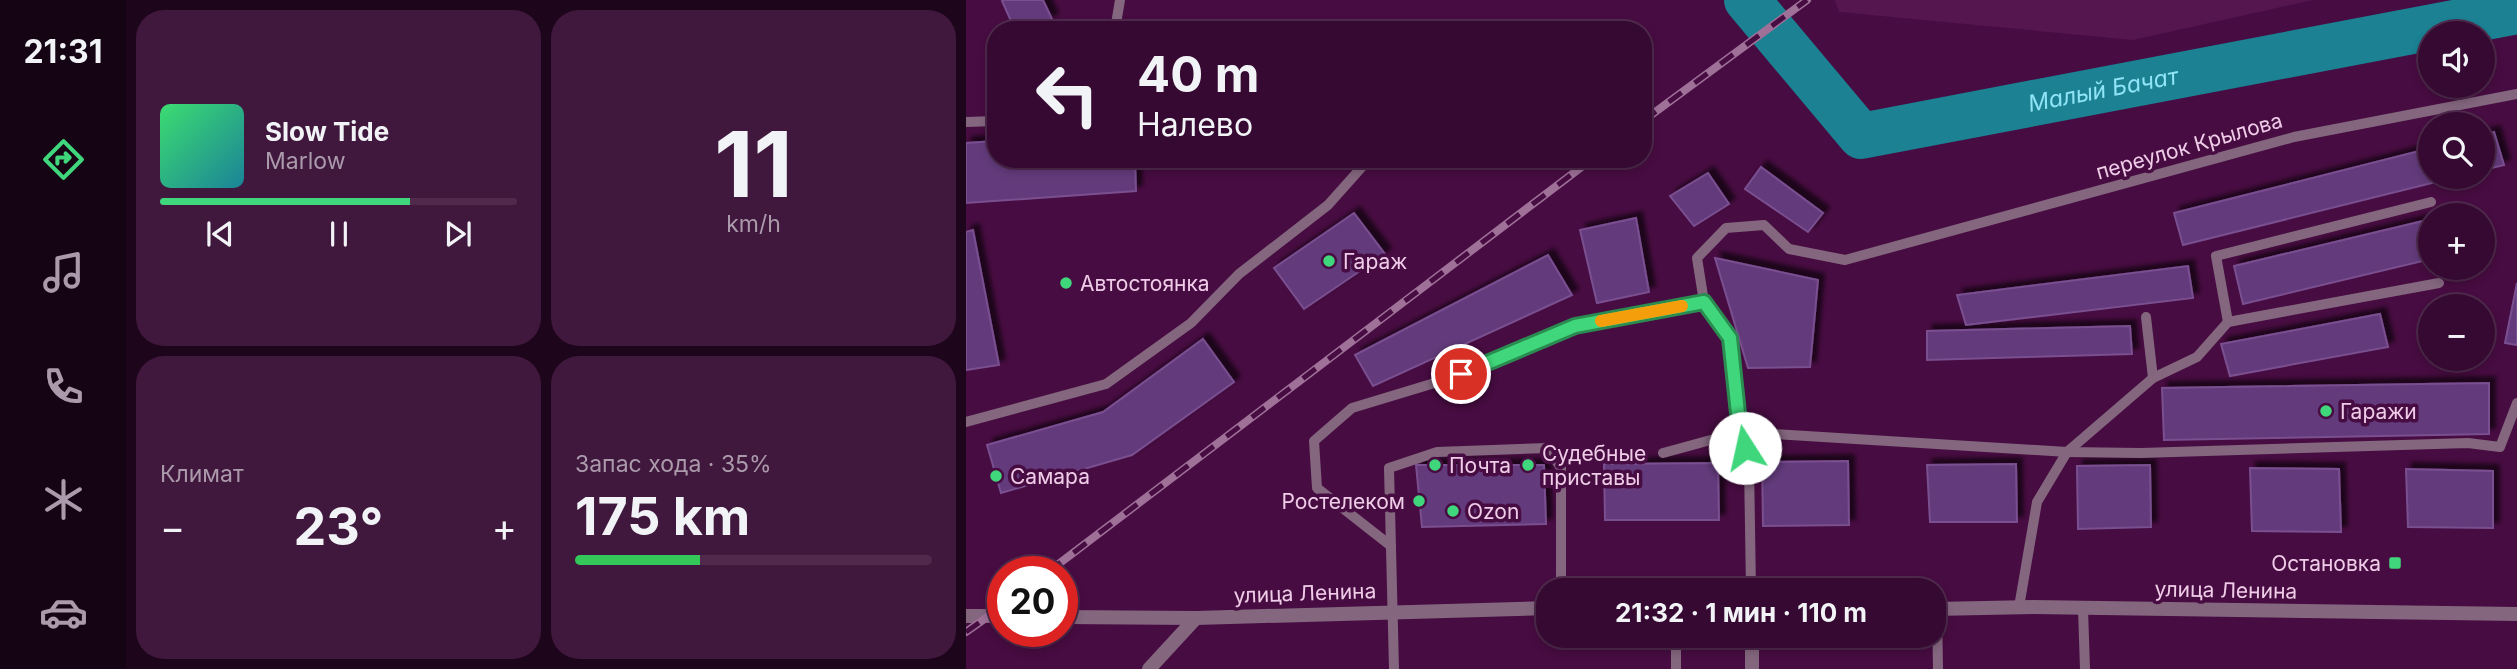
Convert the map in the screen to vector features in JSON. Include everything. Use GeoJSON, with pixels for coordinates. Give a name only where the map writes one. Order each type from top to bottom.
{"type":"FeatureCollection","features":[{"type":"Feature","properties":{"kind":"street","name":"улица Ленина"},"geometry":{"type":"LineString","coordinates":[[1946,609],[2019,607],[2517,614]]}},
{"type":"Feature","properties":{"kind":"street","name":"улица Ленина"},"geometry":{"type":"LineString","coordinates":[[1078,617],[1196,618],[1536,608]]}},
{"type":"Feature","properties":{"kind":"street"},"geometry":{"type":"LineString","coordinates":[[966,616],[987,616]]}},
{"type":"Feature","properties":{"kind":"street"},"geometry":{"type":"LineString","coordinates":[[1149,669],[1196,618]]}},
{"type":"Feature","properties":{"kind":"street"},"geometry":{"type":"LineString","coordinates":[[1752,648],[1752,669]]}},
{"type":"Feature","properties":{"kind":"lane"},"geometry":{"type":"LineString","coordinates":[[1116,21],[1120,0]]}},
{"type":"Feature","properties":{"kind":"lane","name":"переулок Крылова"},"geometry":{"type":"LineString","coordinates":[[1704,302],[1698,258],[1726,228],[1764,225],[1789,248],[1845,260],[1875,254],[2294,137],[2517,94]]}},
{"type":"Feature","properties":{"kind":"lane"},"geometry":{"type":"LineString","coordinates":[[966,122],[987,121]]}},
{"type":"Feature","properties":{"kind":"lane"},"geometry":{"type":"LineString","coordinates":[[966,422],[1106,384],[1191,323],[1239,274],[1328,205],[1361,168]]}},
{"type":"Feature","properties":{"kind":"lane"},"geometry":{"type":"LineString","coordinates":[[2228,322],[2216,257],[2431,202]]}},
{"type":"Feature","properties":{"kind":"lane"},"geometry":{"type":"LineString","coordinates":[[2019,607],[2037,502],[2067,452],[2153,378],[2197,357],[2228,322],[2439,283]]}},
{"type":"Feature","properties":{"kind":"lane"},"geometry":{"type":"LineString","coordinates":[[1391,546],[1317,488],[1314,441],[1352,408],[1461,374],[1575,326],[1704,302],[1730,338],[1740,432],[1749,464],[1751,578]]}},
{"type":"Feature","properties":{"kind":"lane"},"geometry":{"type":"LineString","coordinates":[[2146,317],[2153,378]]}},
{"type":"Feature","properties":{"kind":"lane"},"geometry":{"type":"LineString","coordinates":[[1663,453],[1740,432],[2067,452],[2180,452],[2468,443],[2500,447],[2517,403]]}},
{"type":"Feature","properties":{"kind":"lane"},"geometry":{"type":"LineString","coordinates":[[1394,669],[1388,467],[1437,452],[1548,448],[1561,467],[1561,578]]}},
{"type":"Feature","properties":{"kind":"lane"},"geometry":{"type":"LineString","coordinates":[[2083,609],[2085,669]]}},
{"type":"Feature","properties":{"kind":"lane"},"geometry":{"type":"LineString","coordinates":[[1676,648],[1676,669]]}},
{"type":"Feature","properties":{"kind":"lane"},"geometry":{"type":"LineString","coordinates":[[1937,648],[1938,669]]}},
{"type":"Feature","properties":{"kind":"shaded area"},"geometry":{"type":"Polygon","coordinates":[[[1835,0],[2313,0],[2133,40],[1839,12],[1835,0]]]}},
{"type":"Feature","properties":{"kind":"building"},"geometry":{"type":"Polygon","coordinates":[[[1043,0],[1052,19],[1011,21],[1002,1],[1043,0]]]}},
{"type":"Feature","properties":{"kind":"building"},"geometry":{"type":"Polygon","coordinates":[[[2495,135],[2504,165],[2495,167],[2495,135]]]}},
{"type":"Feature","properties":{"kind":"building"},"geometry":{"type":"Polygon","coordinates":[[[987,142],[987,168],[1135,168],[1136,191],[966,203],[966,143],[987,142]]]}},
{"type":"Feature","properties":{"kind":"building"},"geometry":{"type":"Polygon","coordinates":[[[2418,151],[2418,186],[2183,245],[2174,213],[2418,151]]]}},
{"type":"Feature","properties":{"kind":"building"},"geometry":{"type":"Polygon","coordinates":[[[1761,167],[1823,213],[1808,232],[1745,189],[1761,167]]]}},
{"type":"Feature","properties":{"kind":"building"},"geometry":{"type":"Polygon","coordinates":[[[1708,173],[1729,204],[1694,226],[1670,196],[1708,173]]]}},
{"type":"Feature","properties":{"kind":"building","name":"Гараж"},"geometry":{"type":"Polygon","coordinates":[[[1354,213],[1385,254],[1304,309],[1274,268],[1354,213]]]}},
{"type":"Feature","properties":{"kind":"building"},"geometry":{"type":"Polygon","coordinates":[[[1636,218],[1649,292],[1597,303],[1580,230],[1636,218]]]}},
{"type":"Feature","properties":{"kind":"building"},"geometry":{"type":"Polygon","coordinates":[[[2418,222],[2418,262],[2243,304],[2234,266],[2418,222]]]}},
{"type":"Feature","properties":{"kind":"building"},"geometry":{"type":"Polygon","coordinates":[[[973,230],[999,365],[966,370],[966,232],[973,230]]]}},
{"type":"Feature","properties":{"kind":"building"},"geometry":{"type":"Polygon","coordinates":[[[1548,255],[1572,295],[1373,386],[1355,355],[1548,255]]]}},
{"type":"Feature","properties":{"kind":"building"},"geometry":{"type":"Polygon","coordinates":[[[1715,258],[1818,280],[1810,367],[1748,368],[1715,258]]]}},
{"type":"Feature","properties":{"kind":"building"},"geometry":{"type":"Polygon","coordinates":[[[2188,266],[2193,298],[1966,325],[1957,295],[2188,266]]]}},
{"type":"Feature","properties":{"kind":"building"},"geometry":{"type":"Polygon","coordinates":[[[2517,283],[2517,345],[2505,343],[2517,283]]]}},
{"type":"Feature","properties":{"kind":"building","name":"Гаражи"},"geometry":{"type":"Polygon","coordinates":[[[2380,314],[2388,347],[2230,376],[2221,344],[2380,314]]]}},
{"type":"Feature","properties":{"kind":"building"},"geometry":{"type":"Polygon","coordinates":[[[2130,326],[2132,354],[1927,360],[1927,331],[2130,326]]]}},
{"type":"Feature","properties":{"kind":"building"},"geometry":{"type":"Polygon","coordinates":[[[1203,339],[1234,382],[1132,455],[1001,493],[987,445],[1103,412],[1203,339]]]}},
{"type":"Feature","properties":{"kind":"building","name":"Гаражи"},"geometry":{"type":"Polygon","coordinates":[[[2489,383],[2489,434],[2164,440],[2162,388],[2489,383]]]}},
{"type":"Feature","properties":{"kind":"building"},"geometry":{"type":"Polygon","coordinates":[[[1848,461],[1849,525],[1763,526],[1762,462],[1848,461]]]}},
{"type":"Feature","properties":{"kind":"building"},"geometry":{"type":"Polygon","coordinates":[[[1718,463],[1719,520],[1605,520],[1604,464],[1718,463]]]}},
{"type":"Feature","properties":{"kind":"building"},"geometry":{"type":"Polygon","coordinates":[[[2016,464],[2017,522],[1930,522],[1927,465],[2016,464]]]}},
{"type":"Feature","properties":{"kind":"building"},"geometry":{"type":"Polygon","coordinates":[[[1416,465],[1544,465],[1546,524],[1422,527],[1416,465]]]}},
{"type":"Feature","properties":{"kind":"building"},"geometry":{"type":"Polygon","coordinates":[[[2150,465],[2151,527],[2078,529],[2077,466],[2150,465]]]}},
{"type":"Feature","properties":{"kind":"building"},"geometry":{"type":"Polygon","coordinates":[[[2250,468],[2339,469],[2341,532],[2252,531],[2250,468]]]}},
{"type":"Feature","properties":{"kind":"building"},"geometry":{"type":"Polygon","coordinates":[[[2406,469],[2493,471],[2493,528],[2408,527],[2406,469]]]}},
{"type":"Feature","properties":{"kind":"waterway","name":"Малый Бачат"},"geometry":{"type":"LineString","coordinates":[[1747,0],[1861,136],[2517,11]]}},
{"type":"Feature","properties":{"kind":"railway"},"geometry":{"type":"LineString","coordinates":[[1652,114],[1807,0]]}},
{"type":"Feature","properties":{"kind":"railway"},"geometry":{"type":"LineString","coordinates":[[1069,556],[1580,168]]}},
{"type":"Feature","properties":{"kind":"railway"},"geometry":{"type":"LineString","coordinates":[[966,632],[987,617]]}},
{"type":"Feature","properties":{"kind":"slow traffic"},"geometry":{"type":"LineString","coordinates":[[1601,321],[1682,306]]}},
{"type":"Feature","properties":{"kind":"place","name":"Гараж"},"geometry":{"type":"Point","coordinates":[1329,261]}},
{"type":"Feature","properties":{"kind":"place","name":"Автостоянка"},"geometry":{"type":"Point","coordinates":[1066,283]}},
{"type":"Feature","properties":{"kind":"place","name":"Гаражи"},"geometry":{"type":"Point","coordinates":[2326,411]}},
{"type":"Feature","properties":{"kind":"place","name":"Почта"},"geometry":{"type":"Point","coordinates":[1435,465]}},
{"type":"Feature","properties":{"kind":"place","name":"Судебные приставы"},"geometry":{"type":"Point","coordinates":[1528,465]}},
{"type":"Feature","properties":{"kind":"place","name":"Самара"},"geometry":{"type":"Point","coordinates":[996,476]}},
{"type":"Feature","properties":{"kind":"place","name":"Ростелеком"},"geometry":{"type":"Point","coordinates":[1419,501]}},
{"type":"Feature","properties":{"kind":"place","name":"Ozon"},"geometry":{"type":"Point","coordinates":[1453,511]}},
{"type":"Feature","properties":{"kind":"place","name":"Остановка"},"geometry":{"type":"Point","coordinates":[2395,563]}},
{"type":"Feature","properties":{"kind":"route"},"geometry":{"type":"LineString","coordinates":[[1461,374],[1575,326],[1704,302],[1730,338],[1740,432],[1745,448]]}}]}
